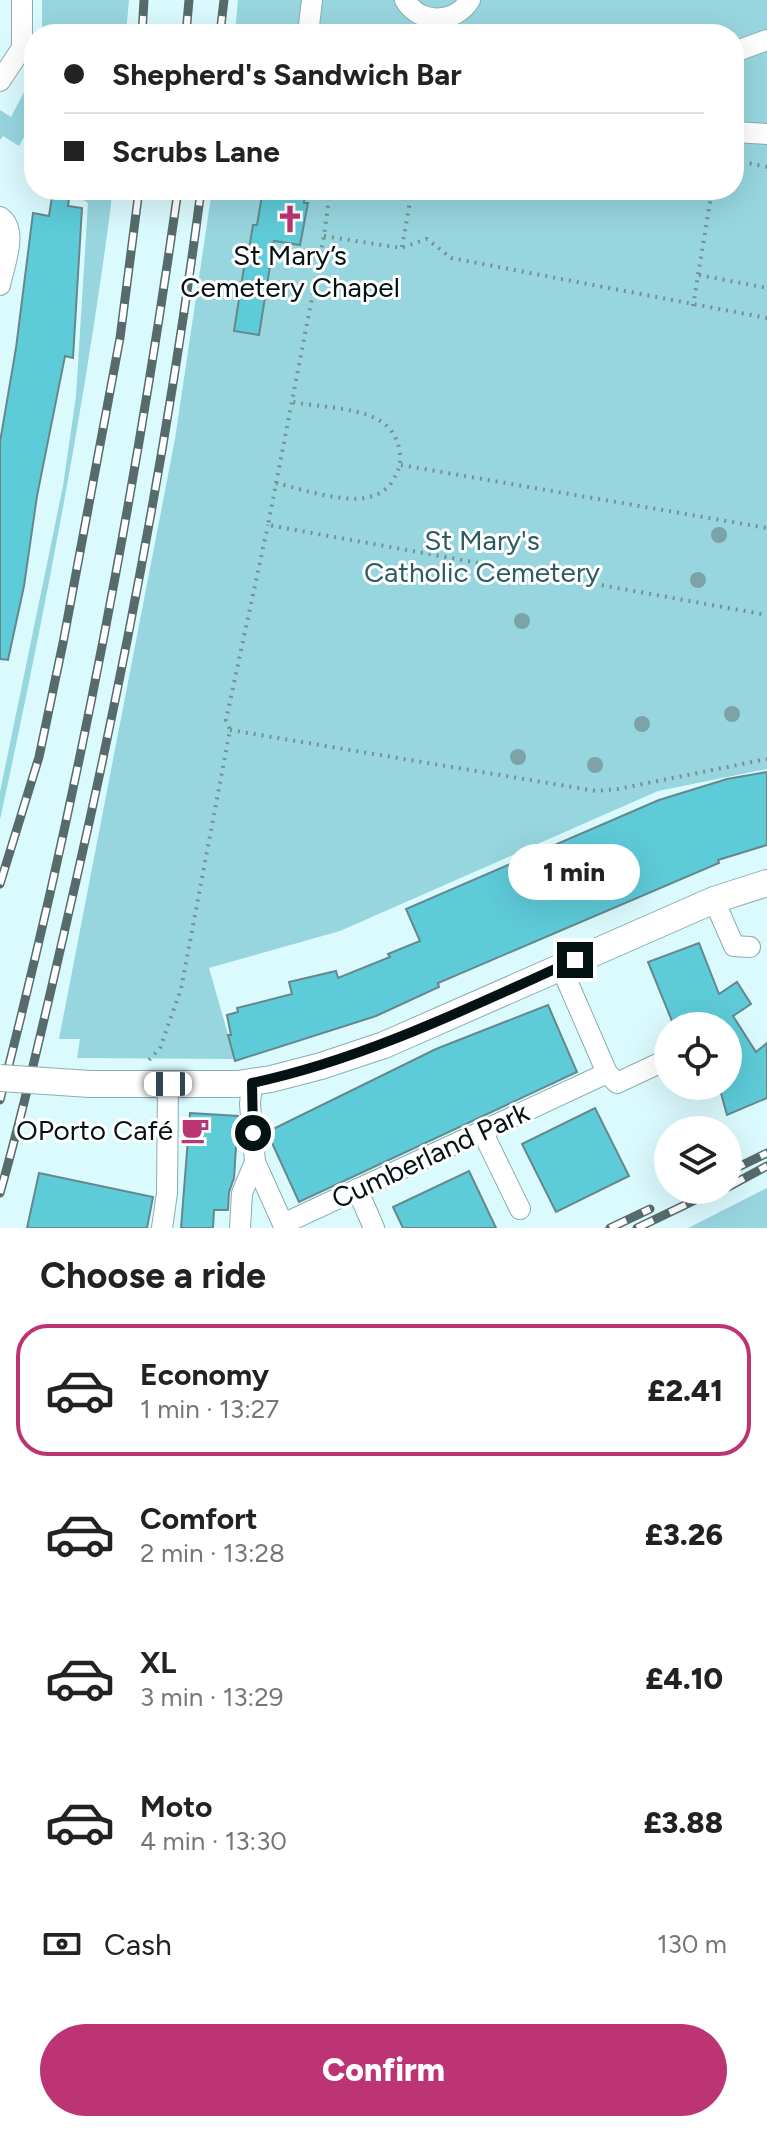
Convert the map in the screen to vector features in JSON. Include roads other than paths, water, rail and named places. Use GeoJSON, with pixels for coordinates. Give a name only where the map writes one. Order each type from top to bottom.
{"type":"FeatureCollection","features":[{"type":"Feature","properties":{"kind":"main road"},"geometry":{"type":"LineString","coordinates":[[0,1078],[90,1084],[252,1083],[308,1070],[384,1045],[714,900],[767,883]]}},
{"type":"Feature","properties":{"kind":"street"},"geometry":{"type":"LineString","coordinates":[[0,81],[22,48],[22,0]]}},
{"type":"Feature","properties":{"kind":"street"},"geometry":{"type":"LineString","coordinates":[[309,24],[312,0]]}},
{"type":"Feature","properties":{"kind":"street"},"geometry":{"type":"LineString","coordinates":[[405,0],[419,15],[432,19],[457,14],[470,0]]}},
{"type":"Feature","properties":{"kind":"street"},"geometry":{"type":"LineString","coordinates":[[744,48],[767,40]]}},
{"type":"Feature","properties":{"kind":"street"},"geometry":{"type":"LineString","coordinates":[[744,133],[767,134]]}},
{"type":"Feature","properties":{"kind":"street"},"geometry":{"type":"LineString","coordinates":[[0,285],[5,224]]}},
{"type":"Feature","properties":{"kind":"street"},"geometry":{"type":"LineString","coordinates":[[714,900],[734,946],[750,947]]}},
{"type":"Feature","properties":{"kind":"street"},"geometry":{"type":"LineString","coordinates":[[561,967],[607,1073],[617,1083],[654,1066]]}},
{"type":"Feature","properties":{"kind":"street","name":"Cumberland Park"},"geometry":{"type":"LineString","coordinates":[[252,1083],[250,1104],[255,1162],[283,1224],[607,1073]]}},
{"type":"Feature","properties":{"kind":"street"},"geometry":{"type":"LineString","coordinates":[[162,1228],[167,1193],[168,1084]]}},
{"type":"Feature","properties":{"kind":"street"},"geometry":{"type":"LineString","coordinates":[[482,1131],[520,1209]]}},
{"type":"Feature","properties":{"kind":"street"},"geometry":{"type":"LineString","coordinates":[[240,1228],[242,1193],[255,1162]]}},
{"type":"Feature","properties":{"kind":"street"},"geometry":{"type":"LineString","coordinates":[[357,1189],[374,1228]]}},
{"type":"Feature","properties":{"kind":"railway"},"geometry":{"type":"LineString","coordinates":[[143,24],[144,0]]}},
{"type":"Feature","properties":{"kind":"railway"},"geometry":{"type":"LineString","coordinates":[[187,24],[189,0]]}},
{"type":"Feature","properties":{"kind":"railway"},"geometry":{"type":"LineString","coordinates":[[221,24],[224,0]]}},
{"type":"Feature","properties":{"kind":"railway"},"geometry":{"type":"LineString","coordinates":[[0,884],[39,757],[63,643],[120,338],[138,200]]}},
{"type":"Feature","properties":{"kind":"railway"},"geometry":{"type":"LineString","coordinates":[[0,1100],[54,875],[102,648],[143,419],[177,200]]}},
{"type":"Feature","properties":{"kind":"railway"},"geometry":{"type":"LineString","coordinates":[[0,1193],[49,998],[113,709],[162,450],[200,200]]}},
{"type":"Feature","properties":{"kind":"railway"},"geometry":{"type":"LineString","coordinates":[[742,1165],[767,1153]]}},
{"type":"Feature","properties":{"kind":"railway"},"geometry":{"type":"LineString","coordinates":[[742,1179],[767,1166]]}},
{"type":"Feature","properties":{"kind":"railway"},"geometry":{"type":"LineString","coordinates":[[637,1228],[687,1204]]}},
{"type":"Feature","properties":{"kind":"railway"},"geometry":{"type":"LineString","coordinates":[[610,1228],[650,1209]]}},
{"type":"Feature","properties":{"kind":"place","name":"St Mary’s Cemetery Chapel"},"geometry":{"type":"Point","coordinates":[290,219]}},
{"type":"Feature","properties":{"kind":"place","name":"OPorto Café"},"geometry":{"type":"Point","coordinates":[195,1130]}},
{"type":"Feature","properties":{"kind":"park label","name":"St Mary's Catholic Cemetery"},"geometry":{"type":"Point","coordinates":[482,556]}}]}
